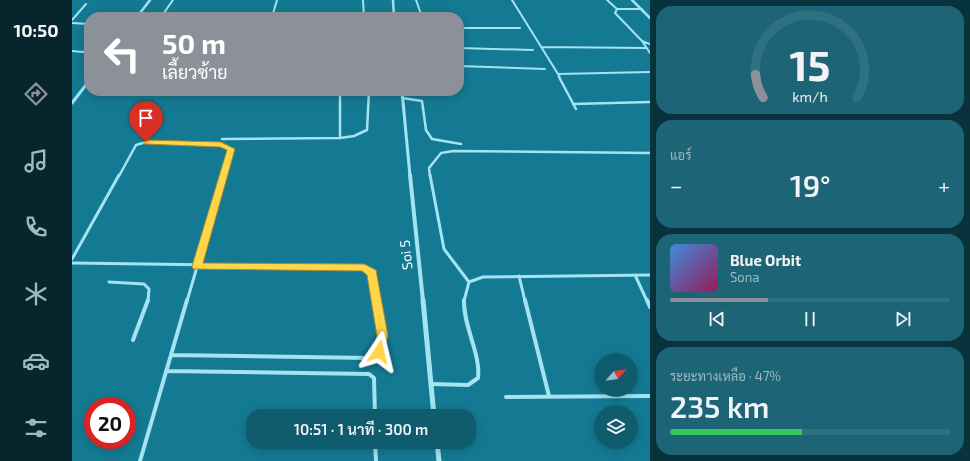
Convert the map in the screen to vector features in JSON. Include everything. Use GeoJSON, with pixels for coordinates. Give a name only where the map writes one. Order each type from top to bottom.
{"type":"FeatureCollection","features":[{"type":"Feature","properties":{"kind":"street"},"geometry":{"type":"LineString","coordinates":[[141,12],[150,0]]}},
{"type":"Feature","properties":{"kind":"street"},"geometry":{"type":"LineString","coordinates":[[393,0],[394,12]]}},
{"type":"Feature","properties":{"kind":"street"},"geometry":{"type":"LineString","coordinates":[[632,0],[650,18]]}},
{"type":"Feature","properties":{"kind":"street"},"geometry":{"type":"LineString","coordinates":[[72,103],[84,87]]}},
{"type":"Feature","properties":{"kind":"street","name":"Soi 5"},"geometry":{"type":"LineString","coordinates":[[402,98],[433,409]]}},
{"type":"Feature","properties":{"kind":"street"},"geometry":{"type":"LineString","coordinates":[[438,449],[439,461]]}},
{"type":"Feature","properties":{"kind":"lane"},"geometry":{"type":"LineString","coordinates":[[164,12],[173,0]]}},
{"type":"Feature","properties":{"kind":"lane"},"geometry":{"type":"LineString","coordinates":[[273,12],[277,0]]}},
{"type":"Feature","properties":{"kind":"lane"},"geometry":{"type":"LineString","coordinates":[[363,0],[364,12]]}},
{"type":"Feature","properties":{"kind":"lane"},"geometry":{"type":"LineString","coordinates":[[416,0],[420,12]]}},
{"type":"Feature","properties":{"kind":"lane"},"geometry":{"type":"LineString","coordinates":[[512,0],[558,74],[576,109]]}},
{"type":"Feature","properties":{"kind":"lane"},"geometry":{"type":"LineString","coordinates":[[607,0],[616,9],[616,13],[642,41],[650,53]]}},
{"type":"Feature","properties":{"kind":"lane"},"geometry":{"type":"LineString","coordinates":[[72,22],[86,4]]}},
{"type":"Feature","properties":{"kind":"lane"},"geometry":{"type":"LineString","coordinates":[[616,9],[642,9]]}},
{"type":"Feature","properties":{"kind":"lane"},"geometry":{"type":"LineString","coordinates":[[72,22],[84,23]]}},
{"type":"Feature","properties":{"kind":"lane"},"geometry":{"type":"LineString","coordinates":[[464,28],[520,28]]}},
{"type":"Feature","properties":{"kind":"lane"},"geometry":{"type":"LineString","coordinates":[[642,41],[650,44]]}},
{"type":"Feature","properties":{"kind":"lane"},"geometry":{"type":"LineString","coordinates":[[540,47],[646,48]]}},
{"type":"Feature","properties":{"kind":"lane"},"geometry":{"type":"LineString","coordinates":[[464,48],[534,50]]}},
{"type":"Feature","properties":{"kind":"lane"},"geometry":{"type":"LineString","coordinates":[[72,51],[84,52]]}},
{"type":"Feature","properties":{"kind":"lane"},"geometry":{"type":"LineString","coordinates":[[464,66],[545,69]]}},
{"type":"Feature","properties":{"kind":"lane"},"geometry":{"type":"LineString","coordinates":[[558,74],[650,72]]}},
{"type":"Feature","properties":{"kind":"lane"},"geometry":{"type":"LineString","coordinates":[[222,139],[340,138],[354,136],[367,130],[369,96]]}},
{"type":"Feature","properties":{"kind":"lane"},"geometry":{"type":"LineString","coordinates":[[340,97],[340,138]]}},
{"type":"Feature","properties":{"kind":"lane"},"geometry":{"type":"LineString","coordinates":[[402,98],[418,99],[422,101],[426,134],[431,140],[461,144]]}},
{"type":"Feature","properties":{"kind":"lane"},"geometry":{"type":"LineString","coordinates":[[573,104],[650,102]]}},
{"type":"Feature","properties":{"kind":"lane"},"geometry":{"type":"LineString","coordinates":[[72,259],[136,146],[146,142],[221,144],[232,149],[140,461]]}},
{"type":"Feature","properties":{"kind":"lane"},"geometry":{"type":"LineString","coordinates":[[469,282],[444,249],[429,168],[441,153],[453,151],[650,153]]}},
{"type":"Feature","properties":{"kind":"lane"},"geometry":{"type":"LineString","coordinates":[[72,263],[197,266],[364,267],[372,273],[383,336],[379,352],[370,358],[171,355]]}},
{"type":"Feature","properties":{"kind":"lane"},"geometry":{"type":"LineString","coordinates":[[635,275],[650,307]]}},
{"type":"Feature","properties":{"kind":"lane"},"geometry":{"type":"LineString","coordinates":[[469,282],[483,277],[650,275]]}},
{"type":"Feature","properties":{"kind":"lane"},"geometry":{"type":"LineString","coordinates":[[519,276],[549,396]]}},
{"type":"Feature","properties":{"kind":"lane"},"geometry":{"type":"LineString","coordinates":[[109,282],[144,284],[149,289],[149,299],[133,340]]}},
{"type":"Feature","properties":{"kind":"lane"},"geometry":{"type":"LineString","coordinates":[[431,384],[468,385],[473,383],[478,378],[479,369],[471,342],[464,302],[469,282]]}},
{"type":"Feature","properties":{"kind":"lane"},"geometry":{"type":"LineString","coordinates":[[166,371],[369,374],[374,378],[375,409]]}},
{"type":"Feature","properties":{"kind":"lane"},"geometry":{"type":"LineString","coordinates":[[506,397],[650,396]]}},
{"type":"Feature","properties":{"kind":"lane"},"geometry":{"type":"LineString","coordinates":[[375,449],[376,461]]}},
{"type":"Feature","properties":{"kind":"route"},"geometry":{"type":"LineString","coordinates":[[146,142],[221,144],[232,149],[197,266],[364,267],[372,273],[383,336],[379,352]]}}]}
